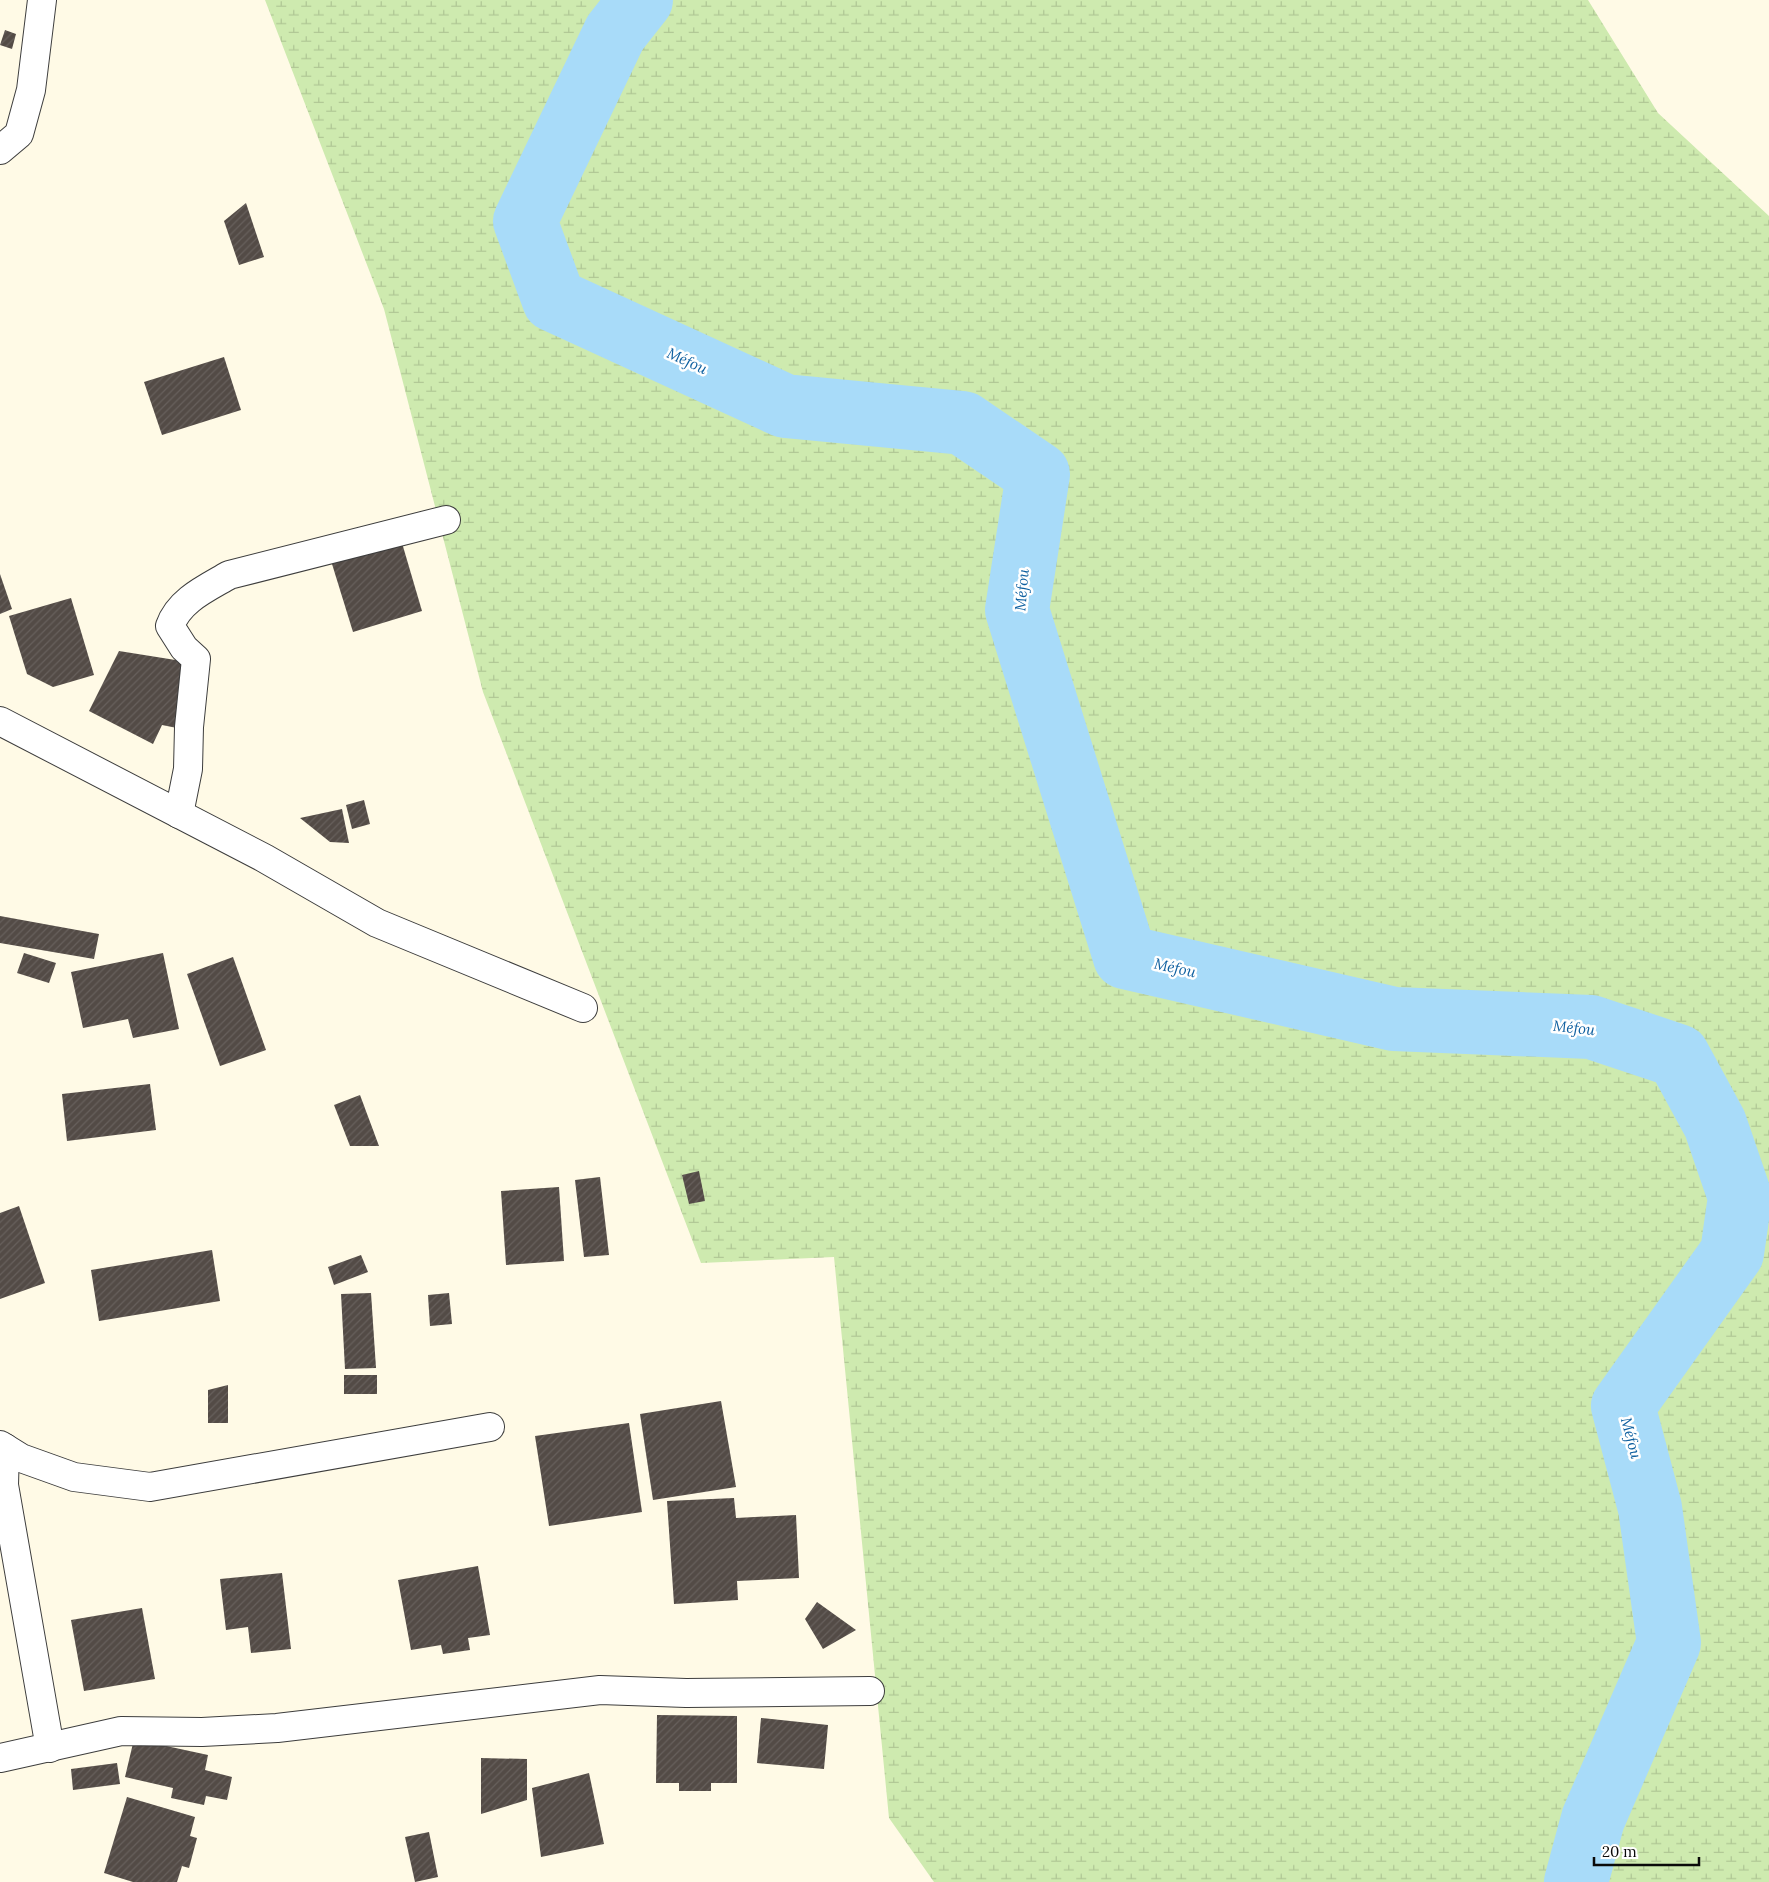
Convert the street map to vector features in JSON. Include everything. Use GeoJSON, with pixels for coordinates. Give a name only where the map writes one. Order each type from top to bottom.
{"type":"FeatureCollection","features":[{"type":"Feature","properties":{"kind":"street"},"geometry":{"type":"LineString","coordinates":[[0,150],[19,134],[31,90],[42,0]]}},
{"type":"Feature","properties":{"kind":"street"},"geometry":{"type":"LineString","coordinates":[[179,814],[188,769],[189,726],[196,658],[184,648],[170,626],[175,612],[198,594],[229,575],[446,520]]}},
{"type":"Feature","properties":{"kind":"street"},"geometry":{"type":"LineString","coordinates":[[0,721],[264,858],[378,923],[583,1008]]}},
{"type":"Feature","properties":{"kind":"street"},"geometry":{"type":"LineString","coordinates":[[2,1447],[21,1458],[74,1477],[150,1487],[490,1427]]}},
{"type":"Feature","properties":{"kind":"street"},"geometry":{"type":"LineString","coordinates":[[2,1447],[4,1485],[50,1748]]}},
{"type":"Feature","properties":{"kind":"street"},"geometry":{"type":"LineString","coordinates":[[0,1758],[121,1731],[202,1732],[278,1728],[600,1690],[686,1693],[870,1692]]}},
{"type":"Feature","properties":{"kind":"green space"},"geometry":{"type":"Polygon","coordinates":[[[265,0],[1588,0],[1658,113],[1769,216],[1769,1882],[934,1882],[889,1818],[834,1257],[701,1263],[483,692],[384,309],[265,0]]]}},
{"type":"Feature","properties":{"kind":"building"},"geometry":{"type":"Polygon","coordinates":[[[5,30],[16,34],[12,49],[0,45],[5,30]]]}},
{"type":"Feature","properties":{"kind":"building"},"geometry":{"type":"Polygon","coordinates":[[[246,203],[264,257],[239,265],[224,221],[246,203]]]}},
{"type":"Feature","properties":{"kind":"building"},"geometry":{"type":"Polygon","coordinates":[[[224,357],[241,410],[162,435],[144,382],[224,357]]]}},
{"type":"Feature","properties":{"kind":"building"},"geometry":{"type":"Polygon","coordinates":[[[402,543],[422,611],[353,632],[332,564],[402,543]]]}},
{"type":"Feature","properties":{"kind":"building"},"geometry":{"type":"Polygon","coordinates":[[[0,574],[12,609],[0,614],[0,574]]]}},
{"type":"Feature","properties":{"kind":"building"},"geometry":{"type":"Polygon","coordinates":[[[71,598],[94,675],[53,687],[27,674],[9,616],[71,598]]]}},
{"type":"Feature","properties":{"kind":"building"},"geometry":{"type":"Polygon","coordinates":[[[119,651],[188,662],[177,728],[162,725],[153,744],[89,711],[119,651]]]}},
{"type":"Feature","properties":{"kind":"building"},"geometry":{"type":"Polygon","coordinates":[[[364,800],[370,824],[352,829],[346,805],[364,800]]]}},
{"type":"Feature","properties":{"kind":"building"},"geometry":{"type":"Polygon","coordinates":[[[342,809],[349,843],[330,842],[300,818],[342,809]]]}},
{"type":"Feature","properties":{"kind":"building"},"geometry":{"type":"Polygon","coordinates":[[[0,916],[99,934],[94,959],[0,943],[0,916]]]}},
{"type":"Feature","properties":{"kind":"building"},"geometry":{"type":"Polygon","coordinates":[[[24,953],[56,963],[49,983],[17,973],[24,953]]]}},
{"type":"Feature","properties":{"kind":"building"},"geometry":{"type":"Polygon","coordinates":[[[163,953],[179,1029],[133,1038],[128,1019],[83,1028],[71,972],[163,953]]]}},
{"type":"Feature","properties":{"kind":"building"},"geometry":{"type":"Polygon","coordinates":[[[233,957],[266,1050],[220,1066],[187,974],[233,957]]]}},
{"type":"Feature","properties":{"kind":"building"},"geometry":{"type":"Polygon","coordinates":[[[150,1084],[156,1130],[67,1141],[62,1094],[150,1084]]]}},
{"type":"Feature","properties":{"kind":"building"},"geometry":{"type":"Polygon","coordinates":[[[360,1095],[379,1146],[350,1146],[334,1105],[360,1095]]]}},
{"type":"Feature","properties":{"kind":"building"},"geometry":{"type":"Polygon","coordinates":[[[699,1171],[705,1201],[689,1204],[682,1175],[699,1171]]]}},
{"type":"Feature","properties":{"kind":"building"},"geometry":{"type":"Polygon","coordinates":[[[600,1177],[609,1255],[584,1257],[575,1180],[600,1177]]]}},
{"type":"Feature","properties":{"kind":"building"},"geometry":{"type":"Polygon","coordinates":[[[559,1187],[564,1261],[506,1265],[501,1191],[559,1187]]]}},
{"type":"Feature","properties":{"kind":"building"},"geometry":{"type":"Polygon","coordinates":[[[19,1206],[45,1283],[0,1299],[0,1213],[19,1206]]]}},
{"type":"Feature","properties":{"kind":"building"},"geometry":{"type":"Polygon","coordinates":[[[212,1250],[220,1301],[99,1321],[91,1270],[212,1250]]]}},
{"type":"Feature","properties":{"kind":"building"},"geometry":{"type":"Polygon","coordinates":[[[361,1255],[368,1272],[334,1285],[328,1267],[361,1255]]]}},
{"type":"Feature","properties":{"kind":"building"},"geometry":{"type":"Polygon","coordinates":[[[371,1293],[376,1368],[345,1369],[341,1294],[371,1293]]]}},
{"type":"Feature","properties":{"kind":"building"},"geometry":{"type":"Polygon","coordinates":[[[449,1293],[452,1324],[430,1326],[428,1295],[449,1293]]]}},
{"type":"Feature","properties":{"kind":"building"},"geometry":{"type":"Polygon","coordinates":[[[344,1375],[377,1375],[377,1394],[344,1394],[344,1375]]]}},
{"type":"Feature","properties":{"kind":"building"},"geometry":{"type":"Polygon","coordinates":[[[228,1385],[228,1423],[208,1423],[208,1390],[228,1385]]]}},
{"type":"Feature","properties":{"kind":"building"},"geometry":{"type":"Polygon","coordinates":[[[721,1401],[736,1487],[653,1500],[640,1414],[721,1401]]]}},
{"type":"Feature","properties":{"kind":"building"},"geometry":{"type":"Polygon","coordinates":[[[629,1423],[642,1512],[549,1526],[535,1436],[629,1423]]]}},
{"type":"Feature","properties":{"kind":"building"},"geometry":{"type":"Polygon","coordinates":[[[734,1498],[736,1518],[796,1515],[799,1578],[737,1581],[738,1600],[674,1604],[667,1501],[734,1498]]]}},
{"type":"Feature","properties":{"kind":"building"},"geometry":{"type":"Polygon","coordinates":[[[478,1566],[490,1635],[468,1638],[470,1650],[443,1654],[441,1645],[411,1650],[398,1580],[478,1566]]]}},
{"type":"Feature","properties":{"kind":"building"},"geometry":{"type":"Polygon","coordinates":[[[282,1573],[291,1649],[251,1653],[248,1627],[226,1630],[220,1579],[282,1573]]]}},
{"type":"Feature","properties":{"kind":"building"},"geometry":{"type":"Polygon","coordinates":[[[817,1602],[856,1630],[823,1649],[805,1619],[817,1602]]]}},
{"type":"Feature","properties":{"kind":"building"},"geometry":{"type":"Polygon","coordinates":[[[142,1608],[155,1679],[84,1691],[71,1620],[142,1608]]]}},
{"type":"Feature","properties":{"kind":"building"},"geometry":{"type":"Polygon","coordinates":[[[657,1715],[737,1716],[737,1783],[711,1783],[711,1791],[679,1791],[679,1783],[656,1783],[657,1715]]]}},
{"type":"Feature","properties":{"kind":"building"},"geometry":{"type":"Polygon","coordinates":[[[761,1718],[828,1725],[824,1769],[757,1763],[761,1718]]]}},
{"type":"Feature","properties":{"kind":"building"},"geometry":{"type":"Polygon","coordinates":[[[134,1739],[208,1755],[205,1770],[232,1777],[227,1800],[206,1796],[204,1805],[171,1798],[173,1788],[125,1777],[134,1739]]]}},
{"type":"Feature","properties":{"kind":"building"},"geometry":{"type":"Polygon","coordinates":[[[481,1758],[527,1759],[527,1800],[481,1814],[481,1758]]]}},
{"type":"Feature","properties":{"kind":"building"},"geometry":{"type":"Polygon","coordinates":[[[117,1763],[120,1784],[73,1790],[71,1769],[117,1763]]]}},
{"type":"Feature","properties":{"kind":"building"},"geometry":{"type":"Polygon","coordinates":[[[589,1773],[604,1844],[541,1857],[532,1788],[589,1773]]]}},
{"type":"Feature","properties":{"kind":"building"},"geometry":{"type":"Polygon","coordinates":[[[127,1797],[195,1817],[190,1836],[197,1838],[189,1868],[182,1866],[177,1882],[133,1882],[104,1873],[127,1797]]]}},
{"type":"Feature","properties":{"kind":"building"},"geometry":{"type":"Polygon","coordinates":[[[429,1832],[438,1877],[415,1882],[405,1837],[429,1832]]]}},
{"type":"Feature","properties":{"kind":"waterway","name":"Méfou"},"geometry":{"type":"LineString","coordinates":[[641,0],[615,33],[525,221],[554,300],[785,406],[963,423],[1038,474],[1017,610],[1125,957],[1394,1019],[1591,1027],[1678,1056],[1715,1124],[1740,1197],[1732,1253],[1623,1406],[1650,1508],[1669,1643],[1593,1819],[1576,1882]]}}]}
